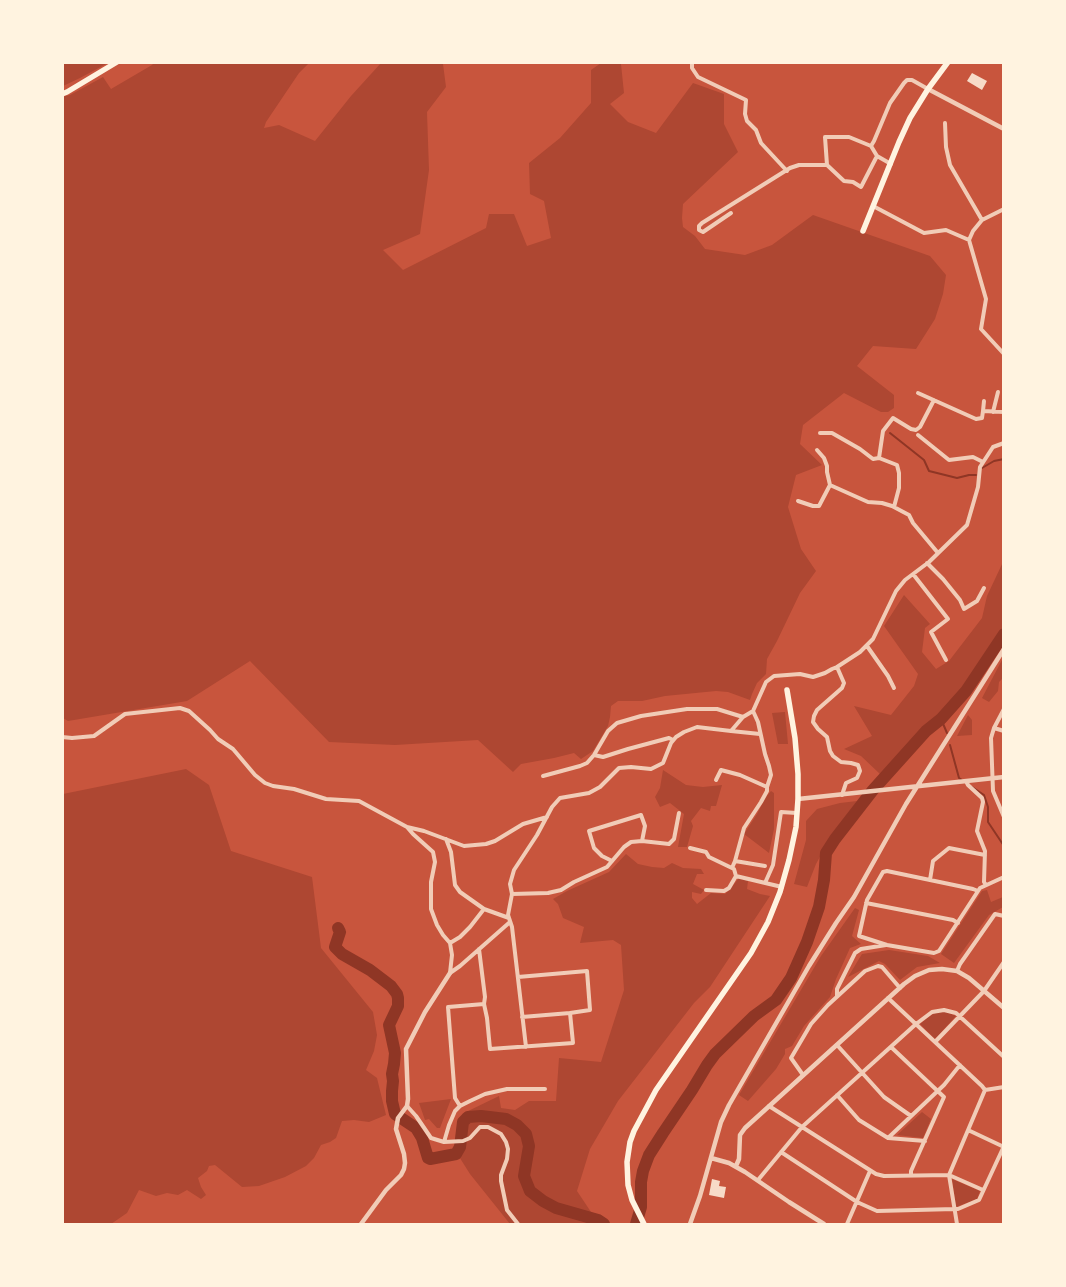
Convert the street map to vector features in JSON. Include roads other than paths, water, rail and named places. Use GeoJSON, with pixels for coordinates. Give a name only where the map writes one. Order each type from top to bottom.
{"type":"FeatureCollection","features":[{"type":"Feature","properties":{"kind":"main road"},"geometry":{"type":"LineString","coordinates":[[62,94],[117,62]]}},
{"type":"Feature","properties":{"kind":"main road"},"geometry":{"type":"LineString","coordinates":[[863,231],[910,118],[948,62]]}},
{"type":"Feature","properties":{"kind":"main road"},"geometry":{"type":"LineString","coordinates":[[644,1224],[632,1200],[628,1185],[628,1154],[634,1131],[656,1090],[751,953],[768,922],[782,887],[796,827],[798,799],[795,738],[787,690]]}},
{"type":"Feature","properties":{"kind":"street"},"geometry":{"type":"LineString","coordinates":[[692,62],[692,68],[698,78],[746,100],[745,114],[747,121],[756,130],[761,143],[786,171]]}},
{"type":"Feature","properties":{"kind":"street"},"geometry":{"type":"LineString","coordinates":[[871,146],[890,103],[907,80],[912,80],[1004,129]]}},
{"type":"Feature","properties":{"kind":"street"},"geometry":{"type":"LineString","coordinates":[[945,123],[946,147],[950,165],[982,220]]}},
{"type":"Feature","properties":{"kind":"street"},"geometry":{"type":"LineString","coordinates":[[876,156],[861,187],[853,182],[844,181],[827,164],[825,137],[850,137],[871,146],[876,156],[891,164]]}},
{"type":"Feature","properties":{"kind":"street"},"geometry":{"type":"LineString","coordinates":[[731,213],[703,232],[698,230],[702,223],[790,168],[799,165],[827,164]]}},
{"type":"Feature","properties":{"kind":"street"},"geometry":{"type":"LineString","coordinates":[[873,206],[924,233],[946,230],[969,240]]}},
{"type":"Feature","properties":{"kind":"street"},"geometry":{"type":"LineString","coordinates":[[1004,209],[982,220],[972,230],[969,240],[986,299],[982,313],[981,329],[1004,354]]}},
{"type":"Feature","properties":{"kind":"street"},"geometry":{"type":"LineString","coordinates":[[993,412],[998,392]]}},
{"type":"Feature","properties":{"kind":"street"},"geometry":{"type":"LineString","coordinates":[[918,393],[976,419],[982,418],[984,401]]}},
{"type":"Feature","properties":{"kind":"street"},"geometry":{"type":"LineString","coordinates":[[879,458],[883,431],[893,418],[910,429],[916,430],[920,427],[934,400]]}},
{"type":"Feature","properties":{"kind":"street"},"geometry":{"type":"LineString","coordinates":[[983,411],[1004,412]]}},
{"type":"Feature","properties":{"kind":"street"},"geometry":{"type":"LineString","coordinates":[[820,433],[832,433],[873,459],[879,458],[897,465],[899,488],[894,507]]}},
{"type":"Feature","properties":{"kind":"street"},"geometry":{"type":"LineString","coordinates":[[918,435],[949,460],[973,457],[983,462]]}},
{"type":"Feature","properties":{"kind":"street"},"geometry":{"type":"LineString","coordinates":[[731,731],[743,717],[753,711],[766,682],[774,676],[800,674],[813,677],[826,673],[860,652],[873,640],[896,591],[905,580],[927,563],[967,524],[976,496],[980,467],[993,447],[1004,443]]}},
{"type":"Feature","properties":{"kind":"street"},"geometry":{"type":"LineString","coordinates":[[798,501],[819,506],[830,485],[827,466],[824,458],[817,450]]}},
{"type":"Feature","properties":{"kind":"street"},"geometry":{"type":"LineString","coordinates":[[830,485],[868,502],[882,503],[909,515],[913,523],[938,553]]}},
{"type":"Feature","properties":{"kind":"street"},"geometry":{"type":"LineString","coordinates":[[927,563],[960,600],[964,609],[977,601],[984,588]]}},
{"type":"Feature","properties":{"kind":"street"},"geometry":{"type":"LineString","coordinates":[[913,574],[948,618],[932,632],[946,660]]}},
{"type":"Feature","properties":{"kind":"street"},"geometry":{"type":"LineString","coordinates":[[866,646],[884,670],[894,688]]}},
{"type":"Feature","properties":{"kind":"street"},"geometry":{"type":"LineString","coordinates":[[690,1224],[721,1122],[729,1105],[809,966],[854,897],[906,804],[1004,649]]}},
{"type":"Feature","properties":{"kind":"street"},"geometry":{"type":"LineString","coordinates":[[837,667],[844,683],[842,688],[817,710],[813,722],[828,737],[833,756],[841,762],[858,765],[860,771],[857,778],[846,784],[842,795]]}},
{"type":"Feature","properties":{"kind":"street"},"geometry":{"type":"LineString","coordinates":[[63,738],[94,736],[125,714],[180,708],[189,711],[218,739],[233,749],[255,775],[265,783],[294,789],[326,799],[359,801],[407,826],[464,846],[486,844],[504,836],[523,824],[547,816]]}},
{"type":"Feature","properties":{"kind":"street"},"geometry":{"type":"LineString","coordinates":[[543,776],[587,763],[616,723],[642,716],[688,709],[717,709],[743,717]]}},
{"type":"Feature","properties":{"kind":"street"},"geometry":{"type":"LineString","coordinates":[[1004,709],[991,738],[993,792],[1004,817]]}},
{"type":"Feature","properties":{"kind":"street"},"geometry":{"type":"LineString","coordinates":[[732,868],[744,828],[767,791],[770,775],[758,722],[753,711]]}},
{"type":"Feature","properties":{"kind":"street"},"geometry":{"type":"LineString","coordinates":[[526,1047],[512,927],[508,915],[512,894],[510,884],[514,870],[552,807],[560,798],[589,793],[600,787],[619,768],[651,769],[663,762],[673,740],[684,732],[697,727],[760,734]]}},
{"type":"Feature","properties":{"kind":"street"},"geometry":{"type":"LineString","coordinates":[[994,728],[1004,731]]}},
{"type":"Feature","properties":{"kind":"street"},"geometry":{"type":"LineString","coordinates":[[594,755],[602,757],[669,738],[673,740]]}},
{"type":"Feature","properties":{"kind":"street"},"geometry":{"type":"LineString","coordinates":[[716,780],[721,770],[740,775],[767,787]]}},
{"type":"Feature","properties":{"kind":"street"},"geometry":{"type":"LineString","coordinates":[[798,799],[1004,776]]}},
{"type":"Feature","properties":{"kind":"street"},"geometry":{"type":"LineString","coordinates":[[964,781],[982,798],[983,802],[977,831],[984,846],[984,882],[986,886]]}},
{"type":"Feature","properties":{"kind":"street"},"geometry":{"type":"LineString","coordinates":[[765,883],[773,865],[781,812],[797,813]]}},
{"type":"Feature","properties":{"kind":"street"},"geometry":{"type":"LineString","coordinates":[[512,894],[548,893],[561,890],[608,867],[624,847],[631,842],[642,841],[669,844],[674,839],[679,813]]}},
{"type":"Feature","properties":{"kind":"street"},"geometry":{"type":"LineString","coordinates":[[612,862],[594,848],[589,832],[641,814],[645,826],[642,841]]}},
{"type":"Feature","properties":{"kind":"street"},"geometry":{"type":"LineString","coordinates":[[407,826],[433,852],[435,862],[431,882],[431,909],[437,925],[450,943],[452,955],[450,973]]}},
{"type":"Feature","properties":{"kind":"street"},"geometry":{"type":"LineString","coordinates":[[446,839],[451,852],[455,885],[460,892],[484,909],[509,920]]}},
{"type":"Feature","properties":{"kind":"street"},"geometry":{"type":"LineString","coordinates":[[690,848],[706,852],[709,857],[734,869],[736,876],[729,888],[724,891],[706,890]]}},
{"type":"Feature","properties":{"kind":"street"},"geometry":{"type":"LineString","coordinates":[[930,880],[933,861],[949,848],[985,855]]}},
{"type":"Feature","properties":{"kind":"street"},"geometry":{"type":"LineString","coordinates":[[735,861],[765,866]]}},
{"type":"Feature","properties":{"kind":"street"},"geometry":{"type":"LineString","coordinates":[[978,891],[887,871],[882,872],[866,903],[859,936],[887,945],[934,953],[939,952],[980,888],[1004,877]]}},
{"type":"Feature","properties":{"kind":"street"},"geometry":{"type":"LineString","coordinates":[[736,876],[782,887]]}},
{"type":"Feature","properties":{"kind":"street"},"geometry":{"type":"LineString","coordinates":[[866,903],[953,920],[958,923]]}},
{"type":"Feature","properties":{"kind":"street"},"geometry":{"type":"LineString","coordinates":[[450,943],[460,937],[484,909]]}},
{"type":"Feature","properties":{"kind":"street"},"geometry":{"type":"LineString","coordinates":[[957,971],[995,914],[1004,916]]}},
{"type":"Feature","properties":{"kind":"street"},"geometry":{"type":"LineString","coordinates":[[361,1224],[404,1169],[404,1154],[396,1129],[397,1122],[407,1106],[408,1099],[406,1049],[425,1012],[450,973],[479,949],[509,920]]}},
{"type":"Feature","properties":{"kind":"street"},"geometry":{"type":"LineString","coordinates":[[837,996],[837,989],[855,954],[861,949],[887,945]]}},
{"type":"Feature","properties":{"kind":"street"},"geometry":{"type":"LineString","coordinates":[[479,949],[490,1049],[573,1043],[570,1013]]}},
{"type":"Feature","properties":{"kind":"street"},"geometry":{"type":"LineString","coordinates":[[935,1042],[984,991],[1004,962]]}},
{"type":"Feature","properties":{"kind":"street"},"geometry":{"type":"LineString","coordinates":[[803,1075],[791,1058],[811,1024],[837,996],[865,971],[878,966],[882,967],[900,988]]}},
{"type":"Feature","properties":{"kind":"street"},"geometry":{"type":"LineString","coordinates":[[736,1166],[739,1159],[740,1135],[745,1128],[888,998],[915,976],[929,970],[957,971],[969,978],[1004,1008]]}},
{"type":"Feature","properties":{"kind":"street"},"geometry":{"type":"LineString","coordinates":[[518,978],[586,971],[590,1010],[522,1017]]}},
{"type":"Feature","properties":{"kind":"street"},"geometry":{"type":"LineString","coordinates":[[888,998],[985,1090]]}},
{"type":"Feature","properties":{"kind":"street"},"geometry":{"type":"LineString","coordinates":[[460,1106],[455,1098],[448,1008],[484,1004]]}},
{"type":"Feature","properties":{"kind":"street"},"geometry":{"type":"LineString","coordinates":[[758,1180],[802,1127],[916,1024],[932,1012],[938,1010],[951,1011],[959,1016],[1004,1057]]}},
{"type":"Feature","properties":{"kind":"street"},"geometry":{"type":"LineString","coordinates":[[837,1045],[884,1097],[910,1116]]}},
{"type":"Feature","properties":{"kind":"street"},"geometry":{"type":"LineString","coordinates":[[891,1047],[944,1097],[911,1171],[912,1176]]}},
{"type":"Feature","properties":{"kind":"street"},"geometry":{"type":"LineString","coordinates":[[888,1138],[944,1085],[960,1065]]}},
{"type":"Feature","properties":{"kind":"street"},"geometry":{"type":"LineString","coordinates":[[985,1090],[1004,1087]]}},
{"type":"Feature","properties":{"kind":"street"},"geometry":{"type":"LineString","coordinates":[[444,1142],[455,1111],[460,1106],[485,1094],[503,1090],[545,1089]]}},
{"type":"Feature","properties":{"kind":"street"},"geometry":{"type":"LineString","coordinates":[[958,1224],[949,1175],[985,1090]]}},
{"type":"Feature","properties":{"kind":"street"},"geometry":{"type":"LineString","coordinates":[[837,1095],[859,1120],[888,1138],[925,1142]]}},
{"type":"Feature","properties":{"kind":"street"},"geometry":{"type":"LineString","coordinates":[[407,1106],[431,1138],[444,1142],[461,1142],[470,1138],[480,1127],[488,1127],[501,1134],[508,1149],[501,1181],[507,1210],[518,1224]]}},
{"type":"Feature","properties":{"kind":"street"},"geometry":{"type":"LineString","coordinates":[[769,1106],[876,1174],[884,1176],[949,1175],[983,1190]]}},
{"type":"Feature","properties":{"kind":"street"},"geometry":{"type":"LineString","coordinates":[[781,1152],[857,1202],[877,1211],[958,1209],[979,1200],[1003,1147],[968,1130]]}},
{"type":"Feature","properties":{"kind":"street"},"geometry":{"type":"LineString","coordinates":[[711,1158],[736,1166],[824,1224]]}},
{"type":"Feature","properties":{"kind":"street"},"geometry":{"type":"LineString","coordinates":[[847,1224],[870,1170]]}},
{"type":"Feature","properties":{"kind":"waterway"},"geometry":{"type":"LineString","coordinates":[[890,433],[924,460],[929,471],[957,478],[976,475]]}},
{"type":"Feature","properties":{"kind":"waterway"},"geometry":{"type":"LineString","coordinates":[[982,468],[994,461],[1004,459]]}},
{"type":"Feature","properties":{"kind":"waterway"},"geometry":{"type":"LineString","coordinates":[[636,1224],[641,1207],[643,1171],[649,1155],[715,1054],[754,1016],[776,1000],[791,978],[807,942],[819,907],[826,853],[873,790],[926,731],[941,719],[966,691],[1004,634]]}},
{"type":"Feature","properties":{"kind":"waterway"},"geometry":{"type":"LineString","coordinates":[[941,719],[947,733]]}},
{"type":"Feature","properties":{"kind":"waterway"},"geometry":{"type":"LineString","coordinates":[[950,745],[959,778],[962,780]]}},
{"type":"Feature","properties":{"kind":"waterway"},"geometry":{"type":"LineString","coordinates":[[972,787],[984,795],[988,807],[988,822],[1004,846]]}},
{"type":"Feature","properties":{"kind":"waterway"},"geometry":{"type":"LineString","coordinates":[[338,928],[340,932],[335,947],[342,954],[370,970],[391,986],[397,994],[398,1006],[389,1025],[395,1053],[392,1074],[392,1101],[395,1114],[416,1128],[422,1138],[428,1158],[456,1154],[460,1147],[463,1122],[468,1117],[481,1116],[506,1119],[517,1125],[526,1134],[529,1146],[524,1176],[530,1191],[556,1208],[598,1220],[604,1224]]}}]}
